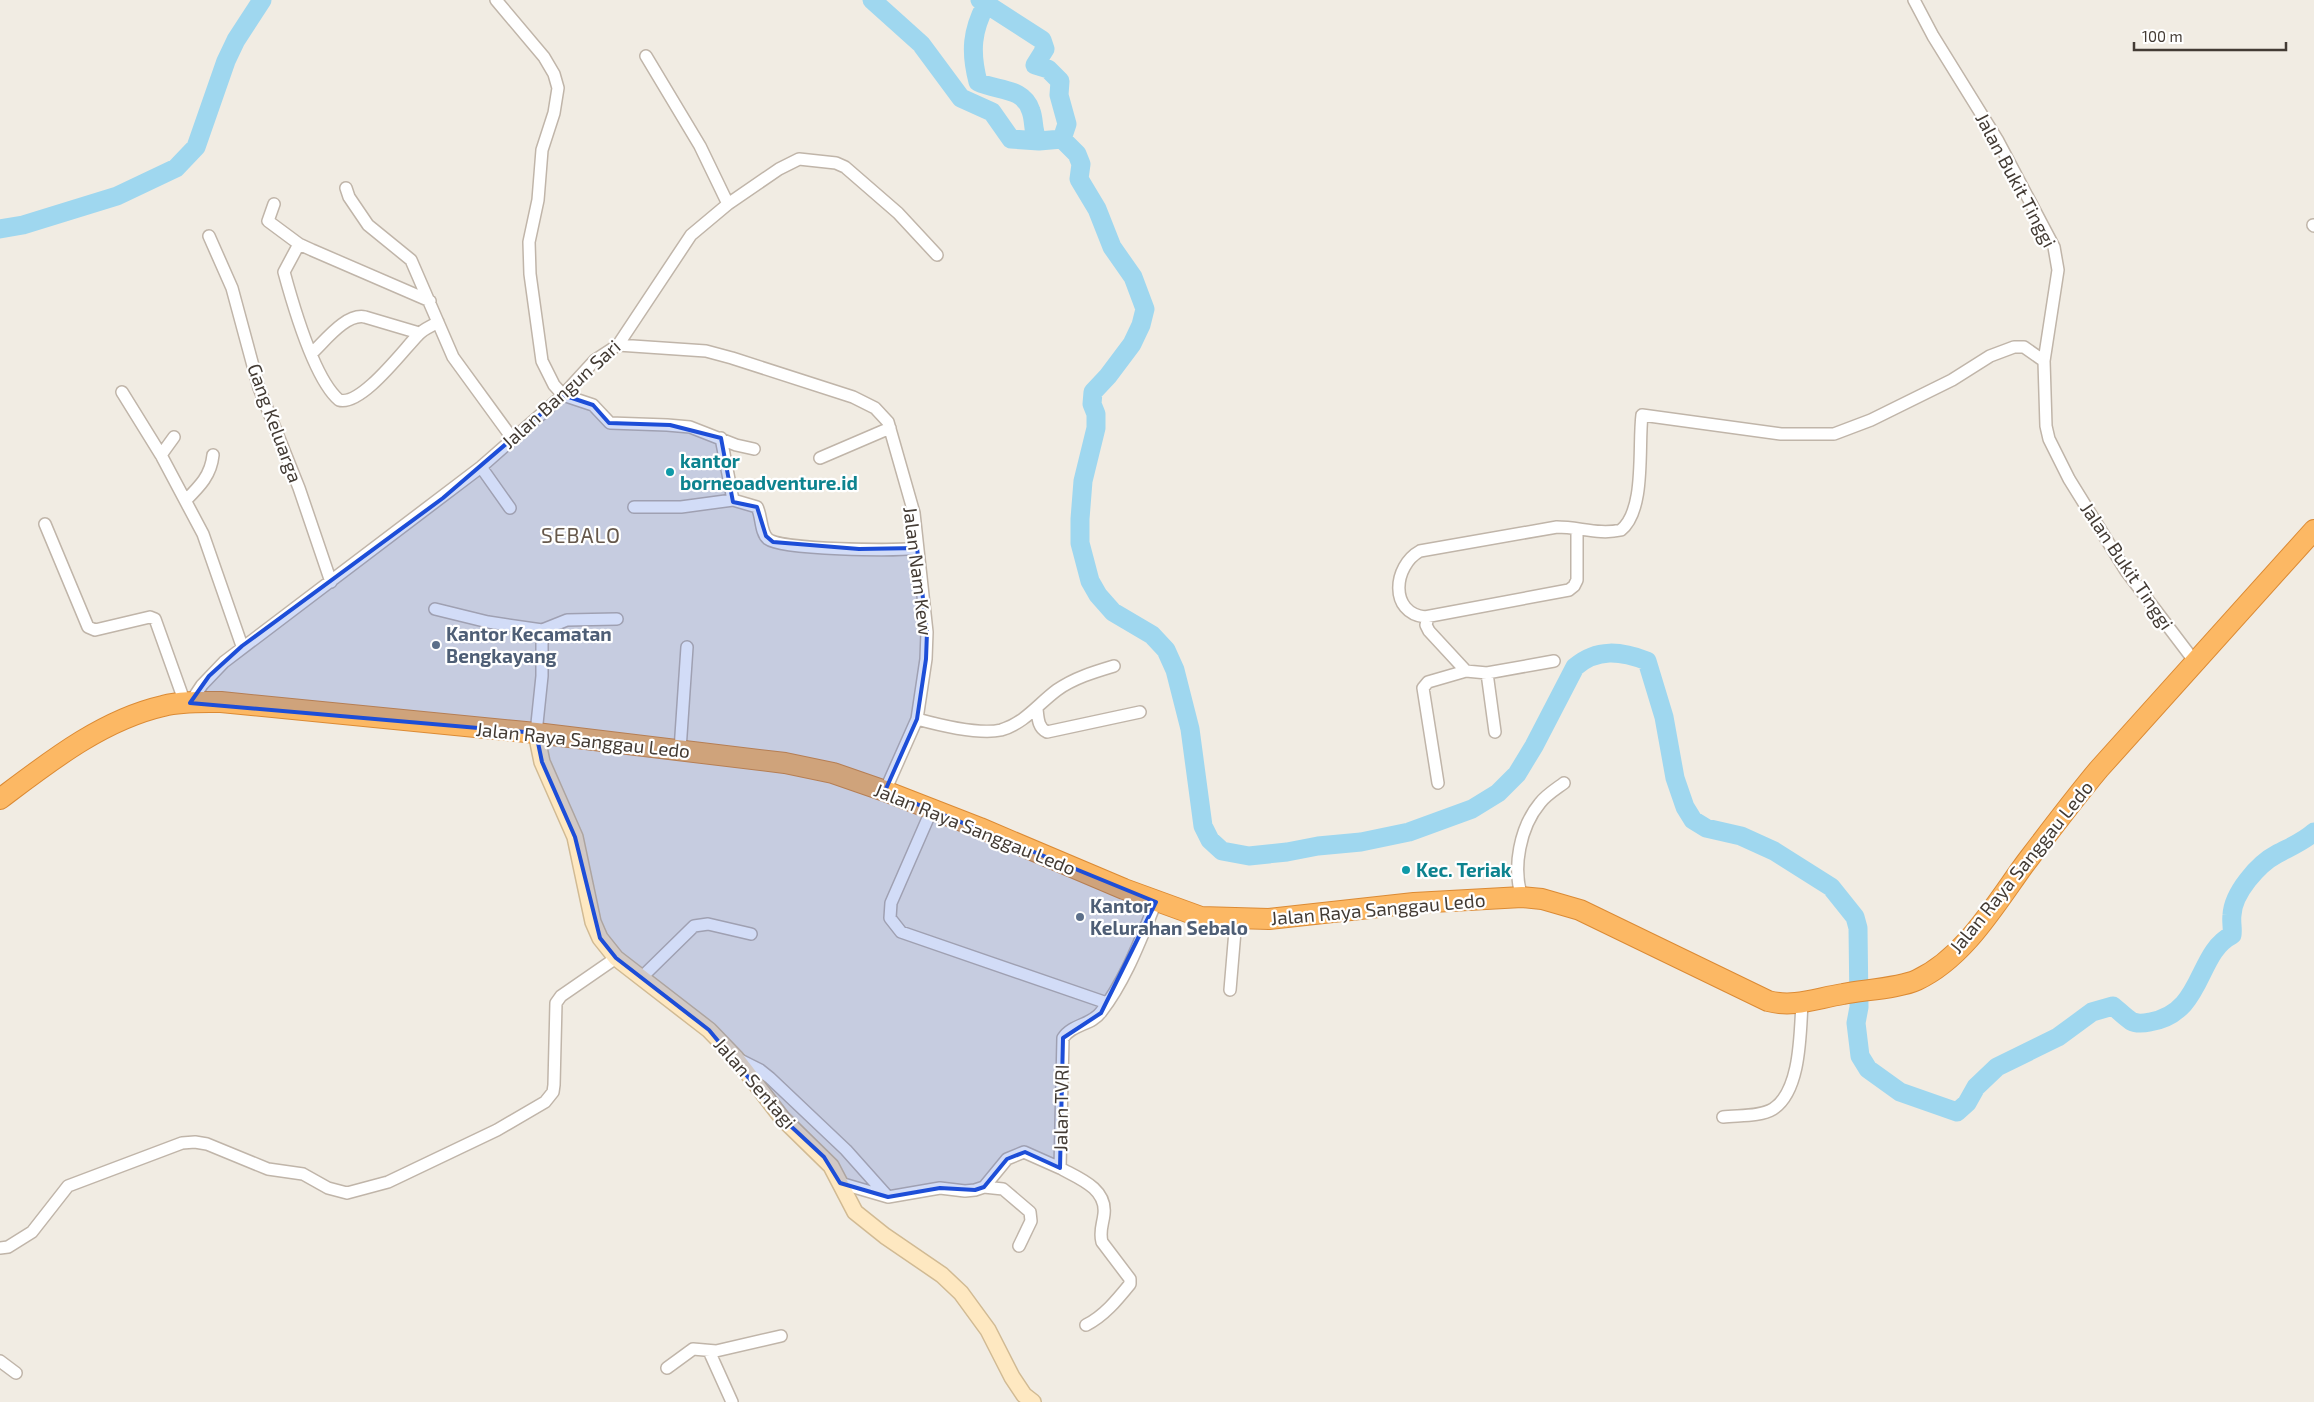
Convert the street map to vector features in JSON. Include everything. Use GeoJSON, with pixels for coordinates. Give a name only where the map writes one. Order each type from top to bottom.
{"type":"FeatureCollection","features":[{"type":"Feature","properties":{"kind":"highway","name":"Jalan Raya Sanggau Ledo"},"geometry":{"type":"LineString","coordinates":[[0,799],[99,731],[146,711],[187,703],[221,702],[536,732],[818,769],[932,809],[1156,902],[1201,916],[1269,919],[1414,902],[1522,897],[1542,899],[1580,910],[1768,1001],[1802,1003],[1840,994],[1908,983],[1925,976],[1964,942],[2066,809],[2314,530]]}},
{"type":"Feature","properties":{"kind":"main road","name":"Jalan Sentagi"},"geometry":{"type":"LineString","coordinates":[[536,732],[542,762],[575,837],[593,922],[600,938],[616,958],[709,1030],[736,1058],[782,1118],[824,1157],[855,1212],[884,1236],[942,1275],[961,1293],[988,1330],[1026,1400]]}},
{"type":"Feature","properties":{"kind":"street"},"geometry":{"type":"LineString","coordinates":[[496,0],[544,57],[557,81],[554,113],[542,150],[538,200],[529,254],[542,361],[554,385],[563,394],[593,405],[610,423],[690,427],[736,445],[754,449]]}},
{"type":"Feature","properties":{"kind":"street","name":"Jalan Bukit Tinggi"},"geometry":{"type":"LineString","coordinates":[[1914,0],[1933,36],[1998,141],[2054,247],[2058,270],[2044,361],[2046,426],[2053,448],[2069,479],[2126,571],[2195,662]]}},
{"type":"Feature","properties":{"kind":"street"},"geometry":{"type":"LineString","coordinates":[[646,56],[700,146],[728,204]]}},
{"type":"Feature","properties":{"kind":"street","name":"Jalan Bangun Sari"},"geometry":{"type":"LineString","coordinates":[[187,703],[209,676],[242,646],[331,582],[481,467],[563,394],[595,360],[618,345],[691,235],[728,204],[779,169],[799,159],[836,164],[845,168],[898,213],[937,254]]}},
{"type":"Feature","properties":{"kind":"street"},"geometry":{"type":"LineString","coordinates":[[346,188],[349,197],[368,225],[408,257],[458,364],[512,438]]}},
{"type":"Feature","properties":{"kind":"street"},"geometry":{"type":"LineString","coordinates":[[274,204],[268,221],[299,244],[430,301]]}},
{"type":"Feature","properties":{"kind":"street","name":"Gang Keluarga"},"geometry":{"type":"LineString","coordinates":[[210,236],[232,288],[259,388],[299,488],[331,582]]}},
{"type":"Feature","properties":{"kind":"street"},"geometry":{"type":"LineString","coordinates":[[299,244],[284,272],[312,353],[332,393],[337,399],[344,401],[363,390],[380,377],[419,333],[438,322]]}},
{"type":"Feature","properties":{"kind":"street"},"geometry":{"type":"LineString","coordinates":[[312,353],[356,316],[419,333]]}},
{"type":"Feature","properties":{"kind":"street","name":"Jalan Nam Kew"},"geometry":{"type":"LineString","coordinates":[[618,345],[706,351],[832,389],[866,403],[884,416],[890,428],[903,481],[914,513],[928,632],[926,660],[917,719],[885,791]]}},
{"type":"Feature","properties":{"kind":"street"},"geometry":{"type":"LineString","coordinates":[[1577,529],[1577,580],[1572,588],[1552,594],[1428,617],[1411,614],[1400,600],[1398,589],[1401,577],[1406,565],[1417,553],[1557,527],[1577,529],[1591,532],[1621,530],[1630,521],[1637,498],[1642,415],[1781,434],[1834,434],[1871,420],[1952,380],[1990,356],[2014,347],[2024,347],[2044,361]]}},
{"type":"Feature","properties":{"kind":"street"},"geometry":{"type":"LineString","coordinates":[[577,379],[580,401]]}},
{"type":"Feature","properties":{"kind":"street"},"geometry":{"type":"LineString","coordinates":[[122,392],[161,455],[203,534],[242,646]]}},
{"type":"Feature","properties":{"kind":"street"},"geometry":{"type":"LineString","coordinates":[[820,458],[890,428]]}},
{"type":"Feature","properties":{"kind":"street"},"geometry":{"type":"LineString","coordinates":[[161,455],[174,437]]}},
{"type":"Feature","properties":{"kind":"street"},"geometry":{"type":"LineString","coordinates":[[721,438],[733,500]]}},
{"type":"Feature","properties":{"kind":"street"},"geometry":{"type":"LineString","coordinates":[[186,500],[207,478],[212,467],[213,455]]}},
{"type":"Feature","properties":{"kind":"street"},"geometry":{"type":"LineString","coordinates":[[481,467],[510,508]]}},
{"type":"Feature","properties":{"kind":"street"},"geometry":{"type":"LineString","coordinates":[[634,507],[681,507],[733,500],[757,507],[765,535],[774,542],[900,551],[917,548]]}},
{"type":"Feature","properties":{"kind":"street"},"geometry":{"type":"LineString","coordinates":[[45,524],[88,627],[96,630],[150,617],[155,619],[187,703]]}},
{"type":"Feature","properties":{"kind":"street"},"geometry":{"type":"LineString","coordinates":[[435,610],[488,622],[542,630],[566,620],[617,619]]}},
{"type":"Feature","properties":{"kind":"street"},"geometry":{"type":"LineString","coordinates":[[1428,617],[1426,625],[1429,631],[1466,671]]}},
{"type":"Feature","properties":{"kind":"street"},"geometry":{"type":"LineString","coordinates":[[536,732],[542,676],[542,630]]}},
{"type":"Feature","properties":{"kind":"street"},"geometry":{"type":"LineString","coordinates":[[680,750],[687,647]]}},
{"type":"Feature","properties":{"kind":"street"},"geometry":{"type":"LineString","coordinates":[[1438,783],[1423,688],[1428,682],[1466,671],[1487,673],[1554,661]]}},
{"type":"Feature","properties":{"kind":"street"},"geometry":{"type":"LineString","coordinates":[[917,719],[992,731],[1020,721],[1037,709],[1056,691],[1073,680],[1114,666]]}},
{"type":"Feature","properties":{"kind":"street"},"geometry":{"type":"LineString","coordinates":[[1487,673],[1495,732]]}},
{"type":"Feature","properties":{"kind":"street"},"geometry":{"type":"LineString","coordinates":[[1037,709],[1039,723],[1043,731],[1047,732],[1140,712]]}},
{"type":"Feature","properties":{"kind":"street"},"geometry":{"type":"LineString","coordinates":[[1522,897],[1517,874],[1523,838],[1532,814],[1540,803],[1564,783]]}},
{"type":"Feature","properties":{"kind":"street"},"geometry":{"type":"LineString","coordinates":[[932,809],[891,903],[889,914],[896,928],[938,946],[1106,1003]]}},
{"type":"Feature","properties":{"kind":"street","name":"Jalan TVRI"},"geometry":{"type":"LineString","coordinates":[[984,1187],[1007,1159],[1024,1152],[1060,1168],[1063,1038],[1078,1025],[1098,1016],[1136,949],[1156,902]]}},
{"type":"Feature","properties":{"kind":"street"},"geometry":{"type":"LineString","coordinates":[[1230,990],[1236,919]]}},
{"type":"Feature","properties":{"kind":"street"},"geometry":{"type":"LineString","coordinates":[[641,978],[694,926],[708,924],[751,934]]}},
{"type":"Feature","properties":{"kind":"street"},"geometry":{"type":"LineString","coordinates":[[0,1248],[8,1248],[32,1232],[68,1186],[154,1153],[190,1142],[207,1144],[268,1169],[303,1174],[328,1188],[343,1192],[388,1182],[497,1130],[545,1102],[553,1092],[554,1085],[556,1003],[561,996],[616,958]]}},
{"type":"Feature","properties":{"kind":"street"},"geometry":{"type":"LineString","coordinates":[[1723,1117],[1768,1111],[1777,1106],[1788,1092],[1795,1073],[1802,1003]]}},
{"type":"Feature","properties":{"kind":"street"},"geometry":{"type":"LineString","coordinates":[[736,1058],[760,1070],[770,1078],[846,1150],[888,1197]]}},
{"type":"Feature","properties":{"kind":"street"},"geometry":{"type":"LineString","coordinates":[[1060,1168],[1087,1184],[1100,1195],[1104,1205],[1100,1235],[1102,1242],[1130,1279],[1130,1284],[1104,1312],[1086,1325]]}},
{"type":"Feature","properties":{"kind":"street"},"geometry":{"type":"LineString","coordinates":[[840,1183],[888,1197],[940,1188],[969,1192],[984,1187],[1003,1190],[1030,1212],[1031,1221],[1019,1246]]}},
{"type":"Feature","properties":{"kind":"street"},"geometry":{"type":"LineString","coordinates":[[667,1368],[697,1348],[709,1351],[781,1336]]}},
{"type":"Feature","properties":{"kind":"street"},"geometry":{"type":"LineString","coordinates":[[709,1351],[732,1402]]}},
{"type":"Feature","properties":{"kind":"street"},"geometry":{"type":"LineString","coordinates":[[0,1361],[16,1373]]}},
{"type":"Feature","properties":{"kind":"highlighted area"},"geometry":{"type":"Polygon","coordinates":[[[563,395],[593,405],[609,423],[670,425],[721,438],[733,502],[757,507],[766,536],[773,542],[859,549],[917,548],[927,632],[926,659],[917,719],[885,791],[1156,902],[1101,1013],[1063,1038],[1060,1168],[1025,1152],[1007,1159],[984,1187],[975,1190],[940,1188],[888,1197],[840,1183],[824,1157],[782,1118],[709,1030],[616,958],[600,938],[575,837],[542,762],[536,733],[190,703],[209,676],[242,646],[443,498],[563,395]]]}},
{"type":"Feature","properties":{"kind":"waterway"},"geometry":{"type":"LineString","coordinates":[[0,229],[23,225],[117,196],[176,168],[196,147],[226,61],[236,40],[262,0]]}},
{"type":"Feature","properties":{"kind":"waterway"},"geometry":{"type":"LineString","coordinates":[[872,0],[921,44],[961,98],[992,112],[1011,139],[1039,141],[1062,139],[1077,154],[1081,164],[1079,179],[1097,209],[1112,247],[1133,277],[1145,309],[1141,325],[1132,344],[1108,376],[1093,392],[1092,404],[1096,414],[1096,428],[1083,481],[1080,543],[1090,581],[1098,595],[1113,612],[1152,635],[1166,650],[1175,670],[1190,729],[1203,826],[1210,840],[1222,851],[1249,856],[1361,842],[1409,832],[1472,809],[1498,793],[1517,774],[1534,746],[1575,667],[1592,657],[1610,653],[1619,653],[1647,661],[1664,717],[1675,778],[1685,807],[1693,820],[1706,828],[1741,836],[1774,851],[1831,887],[1855,917],[1858,928],[1859,1007],[1856,1023],[1860,1056],[1868,1069],[1900,1092],[1957,1112],[1967,1103],[1976,1087],[1997,1067],[2058,1037],[2092,1012],[2113,1006],[2131,1021],[2143,1023],[2168,1016],[2181,1007],[2198,982],[2212,955],[2220,944],[2232,935],[2233,906],[2248,880],[2270,859],[2301,842],[2314,832]]}},
{"type":"Feature","properties":{"kind":"waterway"},"geometry":{"type":"LineString","coordinates":[[980,0],[1042,40],[1045,49],[1035,65],[1048,69],[1060,81],[1059,95],[1067,124],[1062,139]]}},
{"type":"Feature","properties":{"kind":"waterway"},"geometry":{"type":"LineString","coordinates":[[986,4],[975,32],[973,51],[978,82],[1009,91],[1022,98],[1031,111],[1035,134],[1039,141]]}},
{"type":"Feature","properties":{"kind":"place","name":"kantor borneoadventure.id"},"geometry":{"type":"Point","coordinates":[670,472]}},
{"type":"Feature","properties":{"kind":"place","name":"Kantor Kecamatan Bengkayang"},"geometry":{"type":"Point","coordinates":[436,645]}},
{"type":"Feature","properties":{"kind":"place","name":"Kec. Teriak"},"geometry":{"type":"Point","coordinates":[1406,870]}},
{"type":"Feature","properties":{"kind":"place","name":"Kantor Kelurahan Sebalo"},"geometry":{"type":"Point","coordinates":[1080,917]}},
{"type":"Feature","properties":{"kind":"district","name":"SEBALO"},"geometry":{"type":"Point","coordinates":[581,536]}}]}
